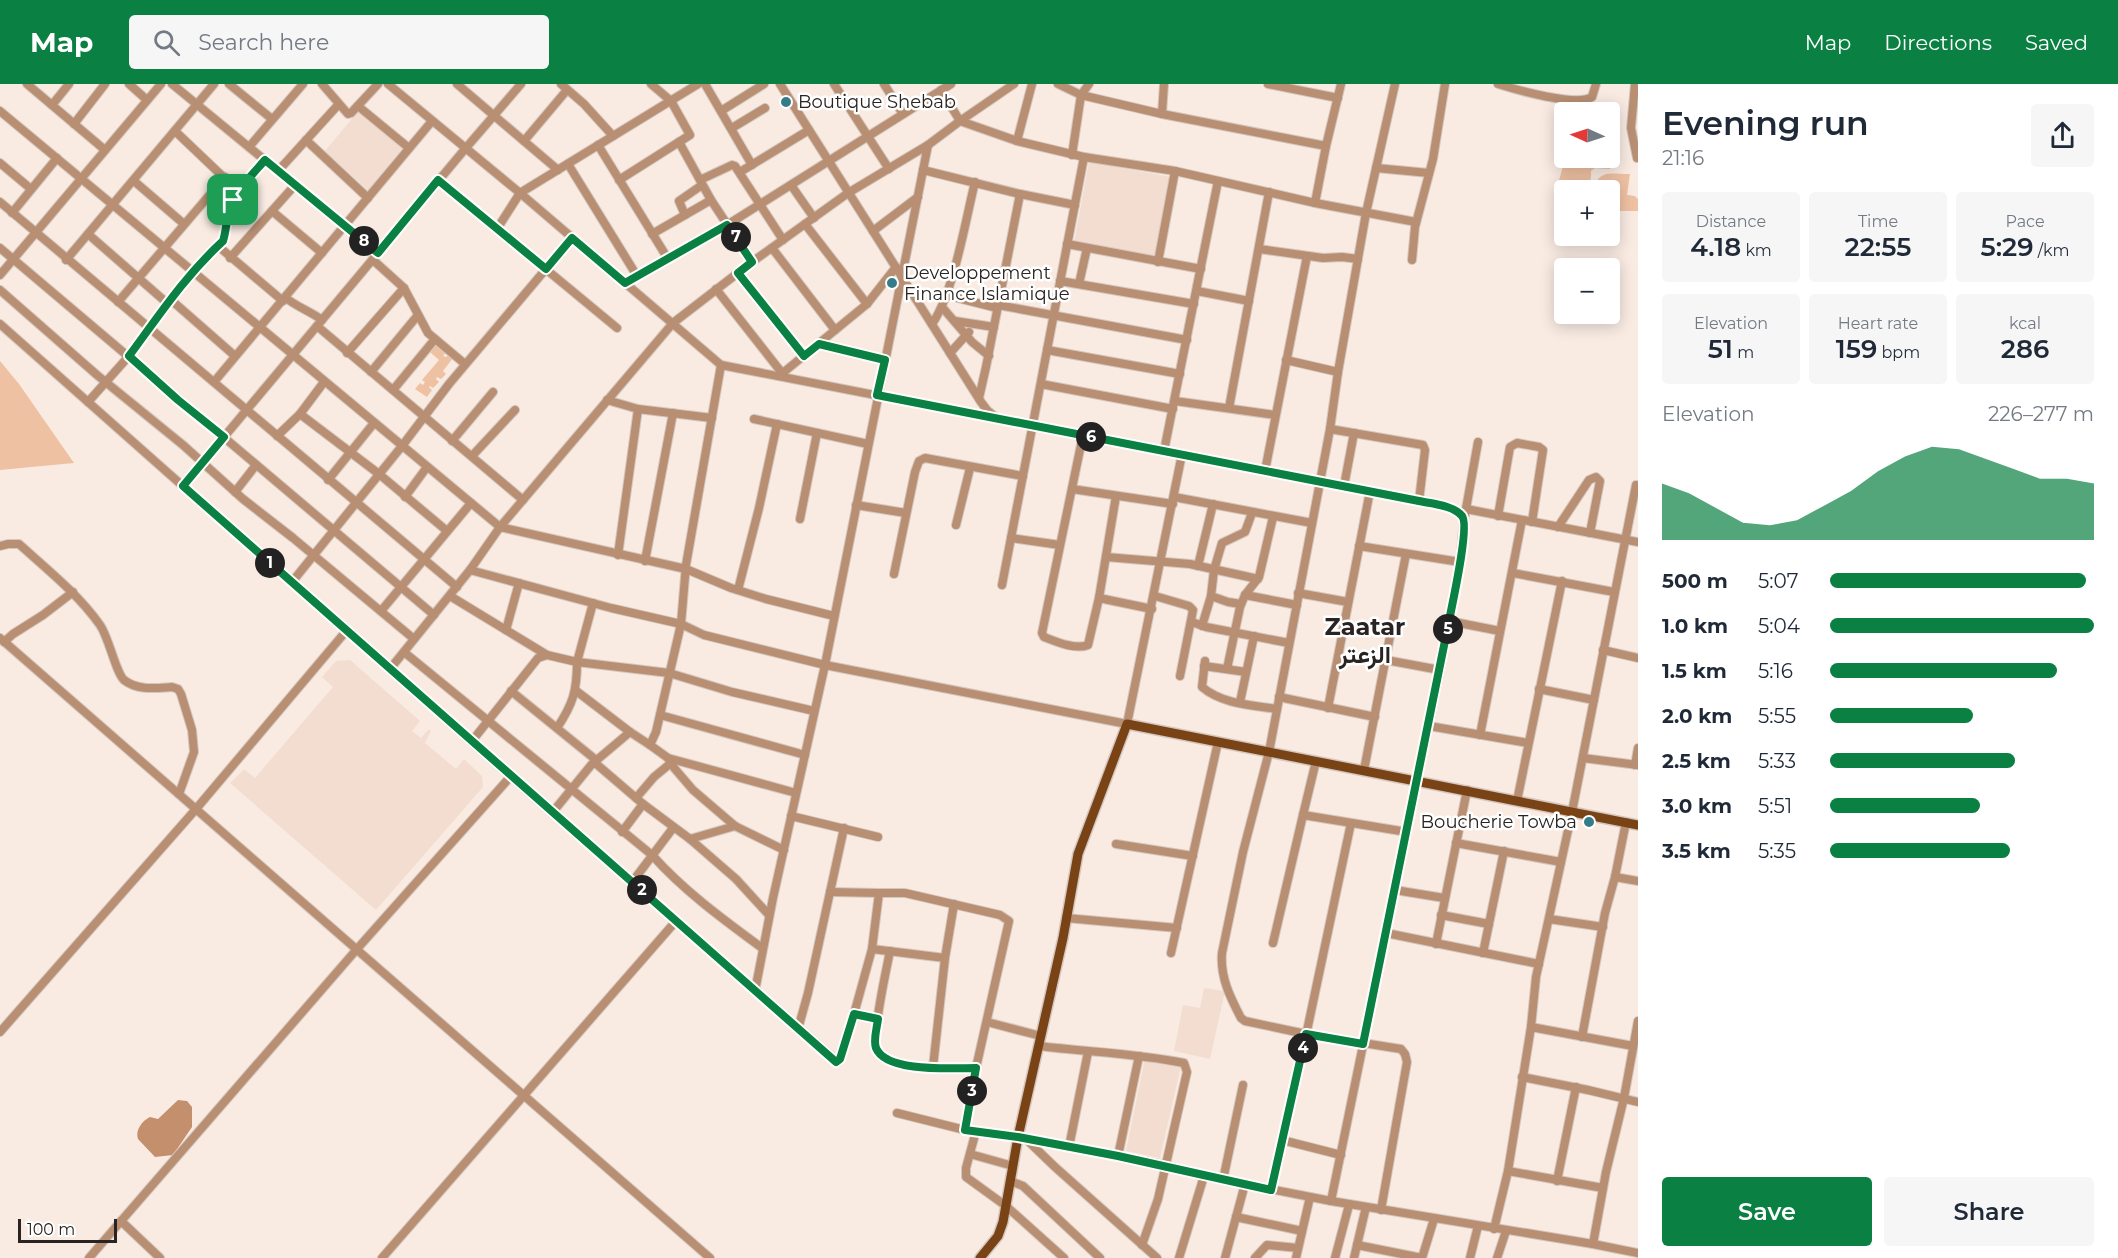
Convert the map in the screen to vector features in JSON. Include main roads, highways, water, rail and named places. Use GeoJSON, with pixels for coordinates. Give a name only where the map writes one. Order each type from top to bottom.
{"type":"FeatureCollection","features":[{"type":"Feature","properties":{"kind":"main road"},"geometry":{"type":"LineString","coordinates":[[980,1258],[998,1236],[1003,1222],[1018,1137],[1078,854],[1127,724],[1638,825]]}},
{"type":"Feature","properties":{"kind":"place","name":"Boutique Shebab"},"geometry":{"type":"Point","coordinates":[786,102]}},
{"type":"Feature","properties":{"kind":"place","name":"Developpement Finance Islamique"},"geometry":{"type":"Point","coordinates":[892,283]}},
{"type":"Feature","properties":{"kind":"place","name":"Boucherie Towba"},"geometry":{"type":"Point","coordinates":[1589,822]}},
{"type":"Feature","properties":{"kind":"district","name":"Zaatar الزعتر"},"geometry":{"type":"Point","coordinates":[1365,640]}}]}
